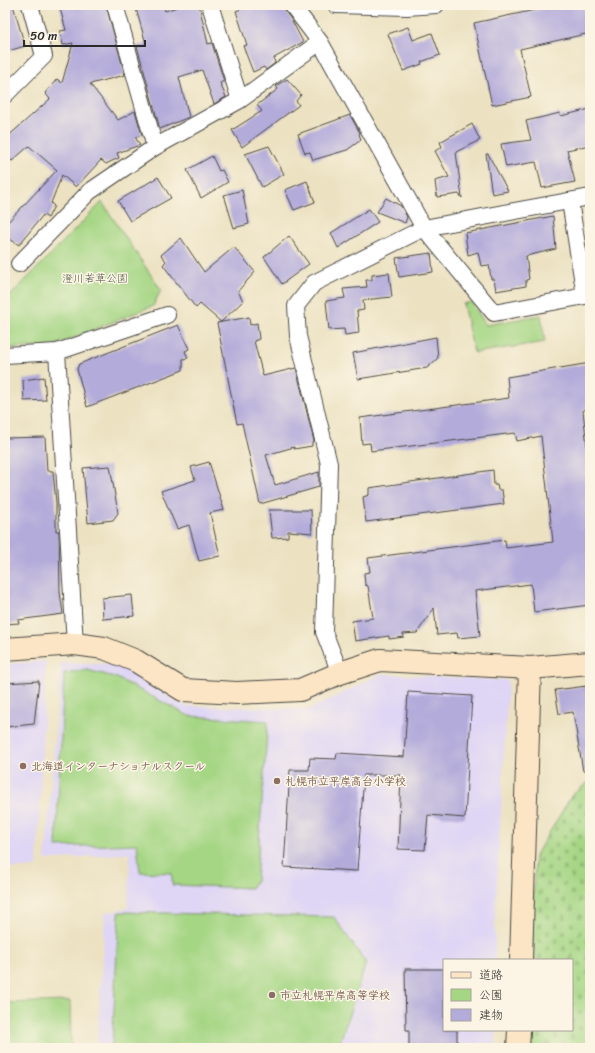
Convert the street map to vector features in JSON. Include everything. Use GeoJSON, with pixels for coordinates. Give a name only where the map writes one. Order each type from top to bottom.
{"type":"FeatureCollection","features":[{"type":"Feature","properties":{"kind":"street"},"geometry":{"type":"LineString","coordinates":[[5,95],[44,56],[30,5]]}},
{"type":"Feature","properties":{"kind":"street"},"geometry":{"type":"LineString","coordinates":[[115,5],[155,147]]}},
{"type":"Feature","properties":{"kind":"street"},"geometry":{"type":"LineString","coordinates":[[210,5],[240,100]]}},
{"type":"Feature","properties":{"kind":"street"},"geometry":{"type":"LineString","coordinates":[[292,5],[320,42],[424,228],[494,313],[585,296],[570,201]]}},
{"type":"Feature","properties":{"kind":"street"},"geometry":{"type":"LineString","coordinates":[[336,5],[436,5]]}},
{"type":"Feature","properties":{"kind":"street"},"geometry":{"type":"LineString","coordinates":[[19,264],[89,192],[155,147],[240,100],[320,42]]}},
{"type":"Feature","properties":{"kind":"street"},"geometry":{"type":"LineString","coordinates":[[340,673],[324,632],[329,464],[298,336],[296,306],[314,283],[424,228],[590,197]]}},
{"type":"Feature","properties":{"kind":"street"},"geometry":{"type":"LineString","coordinates":[[5,355],[57,352],[167,315]]}},
{"type":"Feature","properties":{"kind":"street"},"geometry":{"type":"LineString","coordinates":[[57,352],[75,644]]}},
{"type":"Feature","properties":{"kind":"street"},"geometry":{"type":"LineString","coordinates":[[5,649],[75,644],[104,648],[136,661],[183,690],[237,693],[300,690],[340,673],[380,660],[530,668],[590,663]]}},
{"type":"Feature","properties":{"kind":"street"},"geometry":{"type":"LineString","coordinates":[[521,959],[530,668]]}},
{"type":"Feature","properties":{"kind":"street"},"geometry":{"type":"LineString","coordinates":[[518,1048],[519,1031]]}},
{"type":"Feature","properties":{"kind":"shaded area","name":"北海道インターナショナルスクール"},"geometry":{"type":"Polygon","coordinates":[[[46,661],[37,867],[5,869],[5,664],[46,661]]]}},
{"type":"Feature","properties":{"kind":"shaded area","name":"札幌市立平岸高台小学校"},"geometry":{"type":"Polygon","coordinates":[[[61,663],[117,664],[185,706],[311,709],[381,674],[508,680],[495,921],[495,959],[443,959],[443,1031],[496,1031],[496,1048],[97,1048],[105,913],[128,908],[130,853],[45,860],[61,663]]]}},
{"type":"Feature","properties":{"kind":"green space","name":"澄川若草公園"},"geometry":{"type":"Polygon","coordinates":[[[102,202],[161,290],[153,306],[50,347],[5,348],[5,301],[102,202]]]}},
{"type":"Feature","properties":{"kind":"green space"},"geometry":{"type":"Polygon","coordinates":[[[471,302],[486,325],[541,315],[545,342],[474,353],[463,304],[471,302]]]}},
{"type":"Feature","properties":{"kind":"green space"},"geometry":{"type":"Polygon","coordinates":[[[87,670],[115,677],[189,716],[268,721],[256,881],[252,888],[172,885],[172,873],[140,872],[137,844],[56,847],[64,673],[87,670]]]}},
{"type":"Feature","properties":{"kind":"green space"},"geometry":{"type":"Polygon","coordinates":[[[590,781],[590,1048],[528,1048],[528,1031],[573,1031],[573,959],[531,959],[535,856],[572,795],[590,781]]]}},
{"type":"Feature","properties":{"kind":"green space","name":"市立札幌平岸高等学校"},"geometry":{"type":"Polygon","coordinates":[[[119,912],[334,917],[366,963],[338,1048],[112,1048],[119,912]]]}},
{"type":"Feature","properties":{"kind":"green space"},"geometry":{"type":"Polygon","coordinates":[[[70,1001],[71,1048],[5,1048],[5,1003],[70,1001]]]}},
{"type":"Feature","properties":{"kind":"building"},"geometry":{"type":"Polygon","coordinates":[[[5,5],[13,5],[25,46],[5,52],[5,5]]]}},
{"type":"Feature","properties":{"kind":"building"},"geometry":{"type":"Polygon","coordinates":[[[59,5],[106,5],[125,75],[90,84],[118,120],[135,111],[142,135],[135,137],[140,145],[117,153],[119,158],[106,164],[101,160],[76,187],[62,175],[51,203],[54,206],[48,218],[43,215],[19,245],[5,236],[5,225],[57,170],[29,146],[12,161],[5,154],[5,139],[50,99],[45,93],[57,79],[62,83],[73,43],[63,45],[60,31],[66,30],[59,5]]]}},
{"type":"Feature","properties":{"kind":"building"},"geometry":{"type":"Polygon","coordinates":[[[135,5],[163,5],[165,11],[183,5],[199,5],[208,44],[212,43],[224,81],[220,83],[226,97],[214,104],[202,70],[179,77],[189,117],[160,129],[137,46],[146,44],[135,5]]]}},
{"type":"Feature","properties":{"kind":"building"},"geometry":{"type":"Polygon","coordinates":[[[251,5],[283,5],[284,10],[291,19],[303,42],[274,58],[275,63],[266,70],[264,67],[253,72],[243,46],[247,45],[236,11],[251,5]]]}},
{"type":"Feature","properties":{"kind":"building"},"geometry":{"type":"Polygon","coordinates":[[[558,5],[590,5],[590,33],[520,49],[531,97],[492,105],[474,23],[558,5]]]}},
{"type":"Feature","properties":{"kind":"building"},"geometry":{"type":"Polygon","coordinates":[[[408,27],[413,40],[432,33],[440,55],[403,71],[388,34],[408,27]]]}},
{"type":"Feature","properties":{"kind":"building"},"geometry":{"type":"Polygon","coordinates":[[[287,79],[301,95],[296,101],[299,105],[242,147],[232,130],[262,111],[257,105],[278,89],[276,86],[287,79]]]}},
{"type":"Feature","properties":{"kind":"building"},"geometry":{"type":"Polygon","coordinates":[[[590,109],[590,145],[567,150],[575,182],[542,188],[536,162],[506,167],[501,144],[531,140],[526,121],[560,113],[561,116],[590,109]]]}},
{"type":"Feature","properties":{"kind":"building"},"geometry":{"type":"Polygon","coordinates":[[[350,115],[360,133],[361,140],[347,150],[313,160],[310,152],[305,153],[298,134],[350,115]]]}},
{"type":"Feature","properties":{"kind":"building"},"geometry":{"type":"Polygon","coordinates":[[[472,124],[480,140],[456,152],[462,198],[459,194],[437,197],[435,181],[449,177],[435,151],[442,147],[440,142],[472,124]]]}},
{"type":"Feature","properties":{"kind":"building"},"geometry":{"type":"Polygon","coordinates":[[[269,146],[284,174],[262,187],[245,154],[269,146]]]}},
{"type":"Feature","properties":{"kind":"building"},"geometry":{"type":"Polygon","coordinates":[[[486,154],[488,154],[508,191],[492,194],[486,154]]]}},
{"type":"Feature","properties":{"kind":"building"},"geometry":{"type":"Polygon","coordinates":[[[212,156],[219,171],[222,170],[228,182],[201,198],[187,170],[212,156]]]}},
{"type":"Feature","properties":{"kind":"building"},"geometry":{"type":"Polygon","coordinates":[[[158,177],[171,198],[130,221],[118,201],[158,177]]]}},
{"type":"Feature","properties":{"kind":"building"},"geometry":{"type":"Polygon","coordinates":[[[307,181],[315,202],[294,210],[285,190],[307,181]]]}},
{"type":"Feature","properties":{"kind":"building"},"geometry":{"type":"Polygon","coordinates":[[[242,190],[249,224],[234,228],[224,195],[242,190]]]}},
{"type":"Feature","properties":{"kind":"building"},"geometry":{"type":"Polygon","coordinates":[[[386,198],[401,206],[407,217],[405,223],[377,212],[386,198]]]}},
{"type":"Feature","properties":{"kind":"building"},"geometry":{"type":"Polygon","coordinates":[[[369,209],[378,222],[338,248],[331,233],[369,209]]]}},
{"type":"Feature","properties":{"kind":"building"},"geometry":{"type":"Polygon","coordinates":[[[553,216],[556,249],[526,256],[529,279],[526,280],[526,286],[496,291],[494,279],[491,279],[489,265],[481,266],[478,252],[468,255],[465,233],[553,216]]]}},
{"type":"Feature","properties":{"kind":"building"},"geometry":{"type":"Polygon","coordinates":[[[289,236],[309,264],[282,284],[264,257],[289,236]]]}},
{"type":"Feature","properties":{"kind":"building"},"geometry":{"type":"Polygon","coordinates":[[[181,238],[204,272],[234,247],[255,272],[238,291],[243,301],[221,322],[200,304],[196,308],[163,265],[166,261],[161,255],[181,238]]]}},
{"type":"Feature","properties":{"kind":"building"},"geometry":{"type":"Polygon","coordinates":[[[431,253],[433,272],[399,277],[396,258],[431,253]]]}},
{"type":"Feature","properties":{"kind":"building"},"geometry":{"type":"Polygon","coordinates":[[[389,273],[392,297],[363,300],[364,310],[357,311],[359,333],[345,335],[344,329],[329,330],[326,301],[345,298],[343,289],[367,287],[366,280],[372,280],[372,275],[389,273]]]}},
{"type":"Feature","properties":{"kind":"building"},"geometry":{"type":"Polygon","coordinates":[[[249,317],[250,325],[257,323],[259,339],[254,341],[263,376],[296,368],[314,441],[312,442],[312,446],[294,449],[294,447],[266,455],[275,485],[319,472],[319,487],[260,504],[242,423],[237,424],[217,323],[249,317]]]}},
{"type":"Feature","properties":{"kind":"building"},"geometry":{"type":"Polygon","coordinates":[[[178,325],[189,349],[185,351],[188,358],[183,359],[183,370],[87,407],[77,369],[79,364],[178,325]]]}},
{"type":"Feature","properties":{"kind":"building"},"geometry":{"type":"Polygon","coordinates":[[[436,337],[438,358],[427,368],[358,379],[353,353],[436,337]]]}},
{"type":"Feature","properties":{"kind":"building"},"geometry":{"type":"Polygon","coordinates":[[[590,363],[590,409],[583,410],[590,474],[590,605],[534,612],[531,584],[475,591],[480,636],[458,638],[457,633],[437,635],[434,608],[417,633],[403,634],[404,637],[389,639],[389,636],[355,641],[352,621],[373,618],[368,586],[365,585],[364,573],[370,572],[368,558],[505,540],[506,548],[553,542],[541,436],[517,441],[515,433],[371,451],[370,443],[362,444],[360,418],[509,398],[507,377],[590,363]]]}},
{"type":"Feature","properties":{"kind":"building"},"geometry":{"type":"Polygon","coordinates":[[[44,377],[46,400],[24,401],[23,380],[44,377]]]}},
{"type":"Feature","properties":{"kind":"building"},"geometry":{"type":"Polygon","coordinates":[[[45,437],[47,471],[53,471],[56,503],[56,531],[59,531],[60,592],[63,614],[18,620],[19,623],[5,624],[5,438],[45,437]]]}},
{"type":"Feature","properties":{"kind":"building"},"geometry":{"type":"Polygon","coordinates":[[[209,462],[224,510],[210,513],[220,556],[199,561],[189,525],[177,529],[161,491],[195,480],[191,467],[209,462]]]}},
{"type":"Feature","properties":{"kind":"building"},"geometry":{"type":"Polygon","coordinates":[[[110,466],[118,513],[113,520],[88,523],[83,468],[110,466]]]}},
{"type":"Feature","properties":{"kind":"building"},"geometry":{"type":"Polygon","coordinates":[[[493,470],[494,485],[497,485],[498,490],[502,490],[504,504],[366,522],[363,497],[369,495],[369,488],[493,470]]]}},
{"type":"Feature","properties":{"kind":"building"},"geometry":{"type":"Polygon","coordinates":[[[269,510],[311,510],[312,533],[288,531],[288,537],[272,538],[269,510]]]}},
{"type":"Feature","properties":{"kind":"building"},"geometry":{"type":"Polygon","coordinates":[[[132,595],[134,616],[103,619],[102,598],[132,595]]]}},
{"type":"Feature","properties":{"kind":"building"},"geometry":{"type":"Polygon","coordinates":[[[39,681],[34,724],[5,727],[5,683],[39,681]]]}},
{"type":"Feature","properties":{"kind":"building"},"geometry":{"type":"Polygon","coordinates":[[[587,686],[590,703],[590,771],[583,771],[573,712],[559,714],[555,690],[587,686]]]}},
{"type":"Feature","properties":{"kind":"building"},"geometry":{"type":"Polygon","coordinates":[[[408,692],[472,696],[465,818],[428,815],[425,850],[398,849],[401,775],[364,775],[357,871],[284,867],[290,770],[309,770],[310,758],[336,759],[337,753],[404,757],[408,692]]]}},
{"type":"Feature","properties":{"kind":"building"},"geometry":{"type":"Polygon","coordinates":[[[405,969],[443,969],[443,1031],[457,1031],[457,1048],[409,1048],[409,1030],[406,1030],[405,969]]]}},
{"type":"Feature","properties":{"kind":"place","name":"北海道インターナショナルスクール"},"geometry":{"type":"Point","coordinates":[23,766]}},
{"type":"Feature","properties":{"kind":"place","name":"札幌市立平岸高台小学校"},"geometry":{"type":"Point","coordinates":[277,781]}},
{"type":"Feature","properties":{"kind":"place","name":"市立札幌平岸高等学校"},"geometry":{"type":"Point","coordinates":[272,995]}}]}
